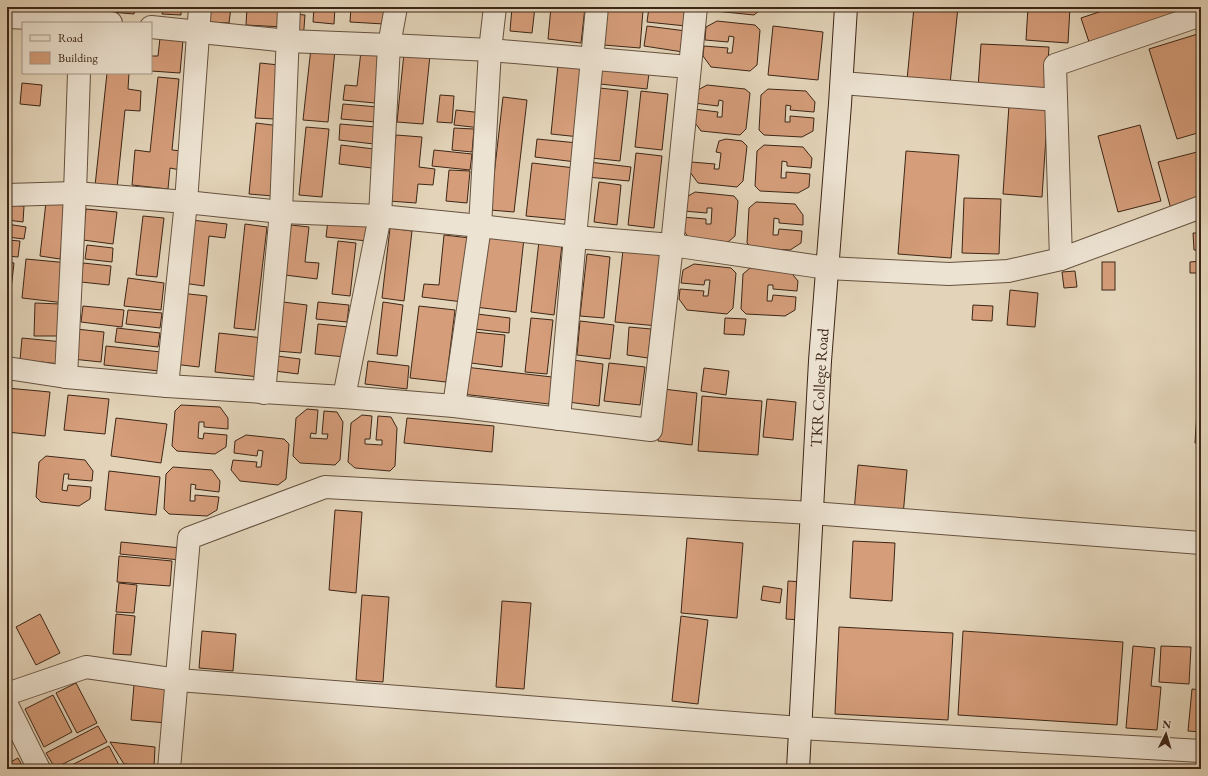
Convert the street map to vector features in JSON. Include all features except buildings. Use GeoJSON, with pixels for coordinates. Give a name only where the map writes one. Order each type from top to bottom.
{"type":"FeatureCollection","features":[{"type":"Feature","properties":{"kind":"street"},"geometry":{"type":"LineString","coordinates":[[167,386],[186,202],[200,7]]}},
{"type":"Feature","properties":{"kind":"street"},"geometry":{"type":"LineString","coordinates":[[264,392],[281,212],[289,7]]}},
{"type":"Feature","properties":{"kind":"street"},"geometry":{"type":"LineString","coordinates":[[344,397],[380,216],[389,45],[396,7]]}},
{"type":"Feature","properties":{"kind":"street"},"geometry":{"type":"LineString","coordinates":[[454,406],[480,226],[490,50],[495,7]]}},
{"type":"Feature","properties":{"kind":"street"},"geometry":{"type":"LineString","coordinates":[[559,419],[574,237],[597,7]]}},
{"type":"Feature","properties":{"kind":"street"},"geometry":{"type":"LineString","coordinates":[[7,368],[66,377],[167,386],[344,397],[454,406],[651,430],[672,245],[696,7]]}},
{"type":"Feature","properties":{"kind":"street","name":"TKR College Road"},"geometry":{"type":"LineString","coordinates":[[798,769],[827,268],[842,83],[846,7]]}},
{"type":"Feature","properties":{"kind":"street"},"geometry":{"type":"LineString","coordinates":[[1061,260],[1055,65],[1201,15]]}},
{"type":"Feature","properties":{"kind":"street"},"geometry":{"type":"LineString","coordinates":[[7,17],[81,17],[106,22]]}},
{"type":"Feature","properties":{"kind":"street"},"geometry":{"type":"LineString","coordinates":[[152,27],[288,41],[490,50],[689,67]]}},
{"type":"Feature","properties":{"kind":"street"},"geometry":{"type":"LineString","coordinates":[[66,377],[79,74]]}},
{"type":"Feature","properties":{"kind":"street"},"geometry":{"type":"LineString","coordinates":[[842,83],[1056,100]]}},
{"type":"Feature","properties":{"kind":"street"},"geometry":{"type":"LineString","coordinates":[[7,195],[75,193],[186,202],[281,212],[380,216],[574,237],[672,245],[827,268],[949,274],[1008,271],[1061,260],[1201,207]]}},
{"type":"Feature","properties":{"kind":"street"},"geometry":{"type":"LineString","coordinates":[[169,769],[178,680],[189,538],[325,488],[812,513],[1201,543]]}},
{"type":"Feature","properties":{"kind":"street"},"geometry":{"type":"LineString","coordinates":[[7,694],[86,667],[178,680],[800,728],[1201,751]]}},
{"type":"Feature","properties":{"kind":"street"},"geometry":{"type":"LineString","coordinates":[[7,705],[38,769]]}}]}
